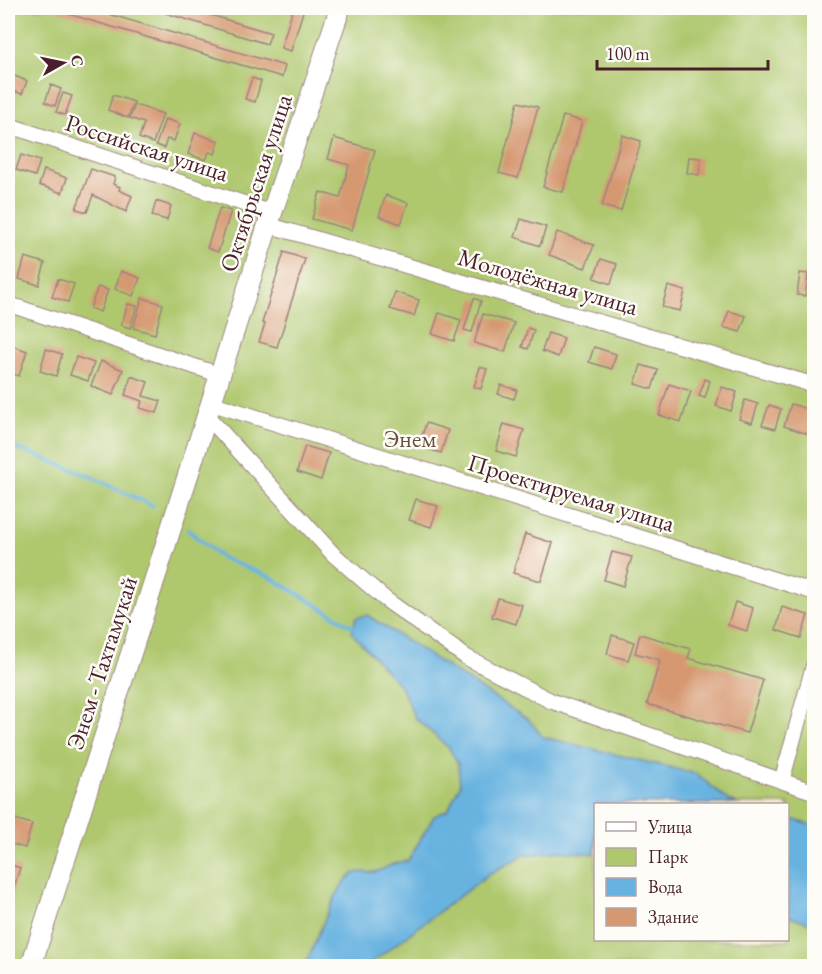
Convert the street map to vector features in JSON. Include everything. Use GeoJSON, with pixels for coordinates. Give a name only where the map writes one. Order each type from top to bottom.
{"type":"FeatureCollection","features":[{"type":"Feature","properties":{"kind":"main road","name":"Октябрьская улица"},"geometry":{"type":"LineString","coordinates":[[220,375],[340,8]]}},
{"type":"Feature","properties":{"kind":"main road","name":"Энем - Тахтамукай"},"geometry":{"type":"LineString","coordinates":[[31,966],[220,375]]}},
{"type":"Feature","properties":{"kind":"street","name":"Российская улица"},"geometry":{"type":"LineString","coordinates":[[8,125],[270,219]]}},
{"type":"Feature","properties":{"kind":"street","name":"Молодёжная улица"},"geometry":{"type":"LineString","coordinates":[[270,219],[814,385]]}},
{"type":"Feature","properties":{"kind":"street"},"geometry":{"type":"LineString","coordinates":[[8,304],[220,375]]}},
{"type":"Feature","properties":{"kind":"street"},"geometry":{"type":"LineString","coordinates":[[209,410],[333,554],[386,599],[466,657],[551,701],[814,792]]}},
{"type":"Feature","properties":{"kind":"street","name":"Проектируемая улица"},"geometry":{"type":"LineString","coordinates":[[209,410],[814,592]]}},
{"type":"Feature","properties":{"kind":"street"},"geometry":{"type":"LineString","coordinates":[[782,780],[814,664]]}},
{"type":"Feature","properties":{"kind":"green space","name":"Энем"},"geometry":{"type":"Polygon","coordinates":[[[8,8],[814,8],[814,966],[8,966],[8,8]]]}},
{"type":"Feature","properties":{"kind":"water"},"geometry":{"type":"Polygon","coordinates":[[[367,615],[529,720],[543,737],[697,774],[729,801],[735,803],[594,803],[594,854],[561,851],[524,855],[489,874],[367,966],[304,966],[333,901],[348,878],[355,873],[375,872],[395,863],[408,861],[434,816],[448,810],[460,785],[458,764],[449,748],[415,718],[401,687],[352,633],[356,618],[367,615]]]}},
{"type":"Feature","properties":{"kind":"water"},"geometry":{"type":"Polygon","coordinates":[[[789,818],[814,826],[814,924],[789,916],[789,818]]]}},
{"type":"Feature","properties":{"kind":"building"},"geometry":{"type":"Polygon","coordinates":[[[48,8],[88,8],[285,66],[282,77],[48,8]]]}},
{"type":"Feature","properties":{"kind":"building"},"geometry":{"type":"Polygon","coordinates":[[[149,8],[187,8],[271,33],[267,44],[149,8]]]}},
{"type":"Feature","properties":{"kind":"building"},"geometry":{"type":"Polygon","coordinates":[[[293,8],[304,8],[291,51],[281,48],[293,8]]]}},
{"type":"Feature","properties":{"kind":"building"},"geometry":{"type":"Polygon","coordinates":[[[12,75],[27,81],[22,94],[8,89],[12,75]]]}},
{"type":"Feature","properties":{"kind":"building"},"geometry":{"type":"Polygon","coordinates":[[[252,78],[261,81],[255,102],[245,99],[252,78]]]}},
{"type":"Feature","properties":{"kind":"building"},"geometry":{"type":"Polygon","coordinates":[[[51,85],[61,89],[55,106],[45,102],[51,85]]]}},
{"type":"Feature","properties":{"kind":"building"},"geometry":{"type":"Polygon","coordinates":[[[63,93],[72,96],[65,115],[56,112],[63,93]]]}},
{"type":"Feature","properties":{"kind":"building"},"geometry":{"type":"Polygon","coordinates":[[[113,95],[134,102],[128,118],[108,110],[113,95]]]}},
{"type":"Feature","properties":{"kind":"building"},"geometry":{"type":"Polygon","coordinates":[[[518,102],[538,107],[518,178],[499,173],[518,102]]]}},
{"type":"Feature","properties":{"kind":"building"},"geometry":{"type":"Polygon","coordinates":[[[135,105],[163,114],[153,143],[139,138],[144,123],[130,118],[135,105]]]}},
{"type":"Feature","properties":{"kind":"building"},"geometry":{"type":"Polygon","coordinates":[[[563,116],[582,121],[563,192],[543,187],[563,116]]]}},
{"type":"Feature","properties":{"kind":"building"},"geometry":{"type":"Polygon","coordinates":[[[165,119],[180,124],[174,141],[167,139],[164,148],[156,145],[165,119]]]}},
{"type":"Feature","properties":{"kind":"building"},"geometry":{"type":"Polygon","coordinates":[[[195,133],[219,141],[215,154],[209,152],[206,160],[188,154],[195,133]]]}},
{"type":"Feature","properties":{"kind":"building"},"geometry":{"type":"Polygon","coordinates":[[[622,135],[641,141],[621,211],[602,206],[622,135]]]}},
{"type":"Feature","properties":{"kind":"building"},"geometry":{"type":"Polygon","coordinates":[[[334,138],[375,150],[352,230],[312,219],[320,192],[340,198],[349,165],[328,159],[334,138]]]}},
{"type":"Feature","properties":{"kind":"building"},"geometry":{"type":"Polygon","coordinates":[[[21,155],[40,161],[35,176],[16,170],[21,155]]]}},
{"type":"Feature","properties":{"kind":"building"},"geometry":{"type":"Polygon","coordinates":[[[689,157],[701,158],[699,175],[687,173],[689,157]]]}},
{"type":"Feature","properties":{"kind":"building"},"geometry":{"type":"Polygon","coordinates":[[[91,169],[115,177],[113,184],[120,187],[119,190],[132,196],[126,212],[93,195],[87,212],[76,209],[91,169]]]}},
{"type":"Feature","properties":{"kind":"building"},"geometry":{"type":"Polygon","coordinates":[[[44,170],[67,178],[62,193],[39,185],[44,170]]]}},
{"type":"Feature","properties":{"kind":"building"},"geometry":{"type":"Polygon","coordinates":[[[386,195],[408,203],[401,224],[379,216],[386,195]]]}},
{"type":"Feature","properties":{"kind":"building"},"geometry":{"type":"Polygon","coordinates":[[[156,201],[171,206],[167,220],[152,216],[156,201]]]}},
{"type":"Feature","properties":{"kind":"building"},"geometry":{"type":"Polygon","coordinates":[[[220,208],[231,211],[218,252],[207,248],[220,208]]]}},
{"type":"Feature","properties":{"kind":"building"},"geometry":{"type":"Polygon","coordinates":[[[521,219],[546,227],[540,246],[515,237],[521,219]]]}},
{"type":"Feature","properties":{"kind":"building"},"geometry":{"type":"Polygon","coordinates":[[[557,232],[594,245],[585,268],[549,255],[557,232]]]}},
{"type":"Feature","properties":{"kind":"building"},"geometry":{"type":"Polygon","coordinates":[[[284,252],[305,259],[277,347],[259,342],[265,324],[262,323],[284,252]]]}},
{"type":"Feature","properties":{"kind":"building"},"geometry":{"type":"Polygon","coordinates":[[[25,257],[45,263],[39,285],[19,279],[25,257]]]}},
{"type":"Feature","properties":{"kind":"building"},"geometry":{"type":"Polygon","coordinates":[[[601,259],[617,264],[611,284],[594,278],[601,259]]]}},
{"type":"Feature","properties":{"kind":"building"},"geometry":{"type":"Polygon","coordinates":[[[121,271],[140,278],[133,296],[115,289],[121,271]]]}},
{"type":"Feature","properties":{"kind":"building"},"geometry":{"type":"Polygon","coordinates":[[[800,273],[808,274],[805,296],[797,295],[800,273]]]}},
{"type":"Feature","properties":{"kind":"building"},"geometry":{"type":"Polygon","coordinates":[[[58,279],[74,284],[68,302],[52,297],[58,279]]]}},
{"type":"Feature","properties":{"kind":"building"},"geometry":{"type":"Polygon","coordinates":[[[668,286],[685,291],[680,311],[662,307],[668,286]]]}},
{"type":"Feature","properties":{"kind":"building"},"geometry":{"type":"Polygon","coordinates":[[[98,287],[108,290],[100,312],[90,308],[98,287]]]}},
{"type":"Feature","properties":{"kind":"building"},"geometry":{"type":"Polygon","coordinates":[[[395,292],[419,300],[414,316],[390,309],[395,292]]]}},
{"type":"Feature","properties":{"kind":"building"},"geometry":{"type":"Polygon","coordinates":[[[142,298],[163,304],[155,334],[133,328],[142,298]]]}},
{"type":"Feature","properties":{"kind":"building"},"geometry":{"type":"Polygon","coordinates":[[[474,298],[481,301],[472,332],[464,330],[474,298]]]}},
{"type":"Feature","properties":{"kind":"building"},"geometry":{"type":"Polygon","coordinates":[[[128,304],[137,306],[130,328],[121,325],[128,304]]]}},
{"type":"Feature","properties":{"kind":"building"},"geometry":{"type":"Polygon","coordinates":[[[729,311],[746,316],[740,332],[723,327],[729,311]]]}},
{"type":"Feature","properties":{"kind":"building"},"geometry":{"type":"Polygon","coordinates":[[[439,313],[461,320],[454,341],[432,334],[439,313]]]}},
{"type":"Feature","properties":{"kind":"building"},"geometry":{"type":"Polygon","coordinates":[[[483,314],[514,323],[505,352],[474,343],[483,314]]]}},
{"type":"Feature","properties":{"kind":"building"},"geometry":{"type":"Polygon","coordinates":[[[528,328],[534,330],[528,349],[522,347],[528,328]]]}},
{"type":"Feature","properties":{"kind":"building"},"geometry":{"type":"Polygon","coordinates":[[[548,333],[564,338],[558,357],[542,351],[548,333]]]}},
{"type":"Feature","properties":{"kind":"building"},"geometry":{"type":"Polygon","coordinates":[[[13,346],[27,351],[19,376],[8,372],[13,346]]]}},
{"type":"Feature","properties":{"kind":"building"},"geometry":{"type":"Polygon","coordinates":[[[594,347],[616,354],[612,369],[589,362],[594,347]]]}},
{"type":"Feature","properties":{"kind":"building"},"geometry":{"type":"Polygon","coordinates":[[[46,349],[62,354],[56,376],[40,371],[46,349]]]}},
{"type":"Feature","properties":{"kind":"building"},"geometry":{"type":"Polygon","coordinates":[[[76,357],[94,363],[88,381],[70,375],[76,357]]]}},
{"type":"Feature","properties":{"kind":"building"},"geometry":{"type":"Polygon","coordinates":[[[101,361],[123,370],[113,395],[91,386],[101,361]]]}},
{"type":"Feature","properties":{"kind":"building"},"geometry":{"type":"Polygon","coordinates":[[[641,365],[658,370],[652,389],[635,384],[641,365]]]}},
{"type":"Feature","properties":{"kind":"building"},"geometry":{"type":"Polygon","coordinates":[[[480,367],[487,369],[481,389],[474,387],[480,367]]]}},
{"type":"Feature","properties":{"kind":"building"},"geometry":{"type":"Polygon","coordinates":[[[131,376],[148,382],[143,396],[161,401],[157,413],[140,408],[142,401],[125,395],[131,376]]]}},
{"type":"Feature","properties":{"kind":"building"},"geometry":{"type":"Polygon","coordinates":[[[705,379],[710,381],[705,398],[699,396],[705,379]]]}},
{"type":"Feature","properties":{"kind":"building"},"geometry":{"type":"Polygon","coordinates":[[[669,384],[691,391],[681,422],[659,415],[669,384]]]}},
{"type":"Feature","properties":{"kind":"building"},"geometry":{"type":"Polygon","coordinates":[[[501,385],[517,390],[514,399],[498,394],[501,385]]]}},
{"type":"Feature","properties":{"kind":"building"},"geometry":{"type":"Polygon","coordinates":[[[722,387],[737,392],[731,411],[716,406],[722,387]]]}},
{"type":"Feature","properties":{"kind":"building"},"geometry":{"type":"Polygon","coordinates":[[[745,400],[758,404],[752,423],[739,419],[745,400]]]}},
{"type":"Feature","properties":{"kind":"building"},"geometry":{"type":"Polygon","coordinates":[[[791,404],[814,411],[814,436],[784,426],[791,404]]]}},
{"type":"Feature","properties":{"kind":"building"},"geometry":{"type":"Polygon","coordinates":[[[769,405],[781,409],[775,429],[762,425],[769,405]]]}},
{"type":"Feature","properties":{"kind":"building"},"geometry":{"type":"Polygon","coordinates":[[[426,423],[448,430],[441,453],[419,446],[426,423]]]}},
{"type":"Feature","properties":{"kind":"building"},"geometry":{"type":"Polygon","coordinates":[[[504,424],[524,430],[516,457],[496,451],[504,424]]]}},
{"type":"Feature","properties":{"kind":"building"},"geometry":{"type":"Polygon","coordinates":[[[305,446],[329,453],[321,480],[297,472],[305,446]]]}},
{"type":"Feature","properties":{"kind":"building"},"geometry":{"type":"Polygon","coordinates":[[[416,499],[438,506],[431,527],[409,520],[416,499]]]}},
{"type":"Feature","properties":{"kind":"building"},"geometry":{"type":"Polygon","coordinates":[[[525,534],[553,543],[541,581],[513,573],[525,534]]]}},
{"type":"Feature","properties":{"kind":"building"},"geometry":{"type":"Polygon","coordinates":[[[612,552],[632,557],[623,586],[604,580],[612,552]]]}},
{"type":"Feature","properties":{"kind":"building"},"geometry":{"type":"Polygon","coordinates":[[[498,598],[522,605],[516,624],[492,617],[498,598]]]}},
{"type":"Feature","properties":{"kind":"building"},"geometry":{"type":"Polygon","coordinates":[[[735,602],[753,608],[747,631],[728,625],[735,602]]]}},
{"type":"Feature","properties":{"kind":"building"},"geometry":{"type":"Polygon","coordinates":[[[782,607],[808,615],[801,638],[776,630],[782,607]]]}},
{"type":"Feature","properties":{"kind":"building"},"geometry":{"type":"Polygon","coordinates":[[[640,634],[691,649],[688,658],[763,680],[747,733],[647,704],[660,660],[635,653],[640,634]]]}},
{"type":"Feature","properties":{"kind":"building"},"geometry":{"type":"Polygon","coordinates":[[[612,635],[634,642],[628,660],[607,654],[612,635]]]}},
{"type":"Feature","properties":{"kind":"building"},"geometry":{"type":"Polygon","coordinates":[[[8,817],[32,824],[25,848],[8,843],[8,817]]]}},
{"type":"Feature","properties":{"kind":"building"},"geometry":{"type":"Polygon","coordinates":[[[9,864],[20,868],[8,906],[8,871],[9,864]]]}},
{"type":"Feature","properties":{"kind":"waterway"},"geometry":{"type":"LineString","coordinates":[[8,445],[85,474],[153,506]]}},
{"type":"Feature","properties":{"kind":"waterway"},"geometry":{"type":"LineString","coordinates":[[188,530],[222,558],[270,577],[357,629]]}}]}
